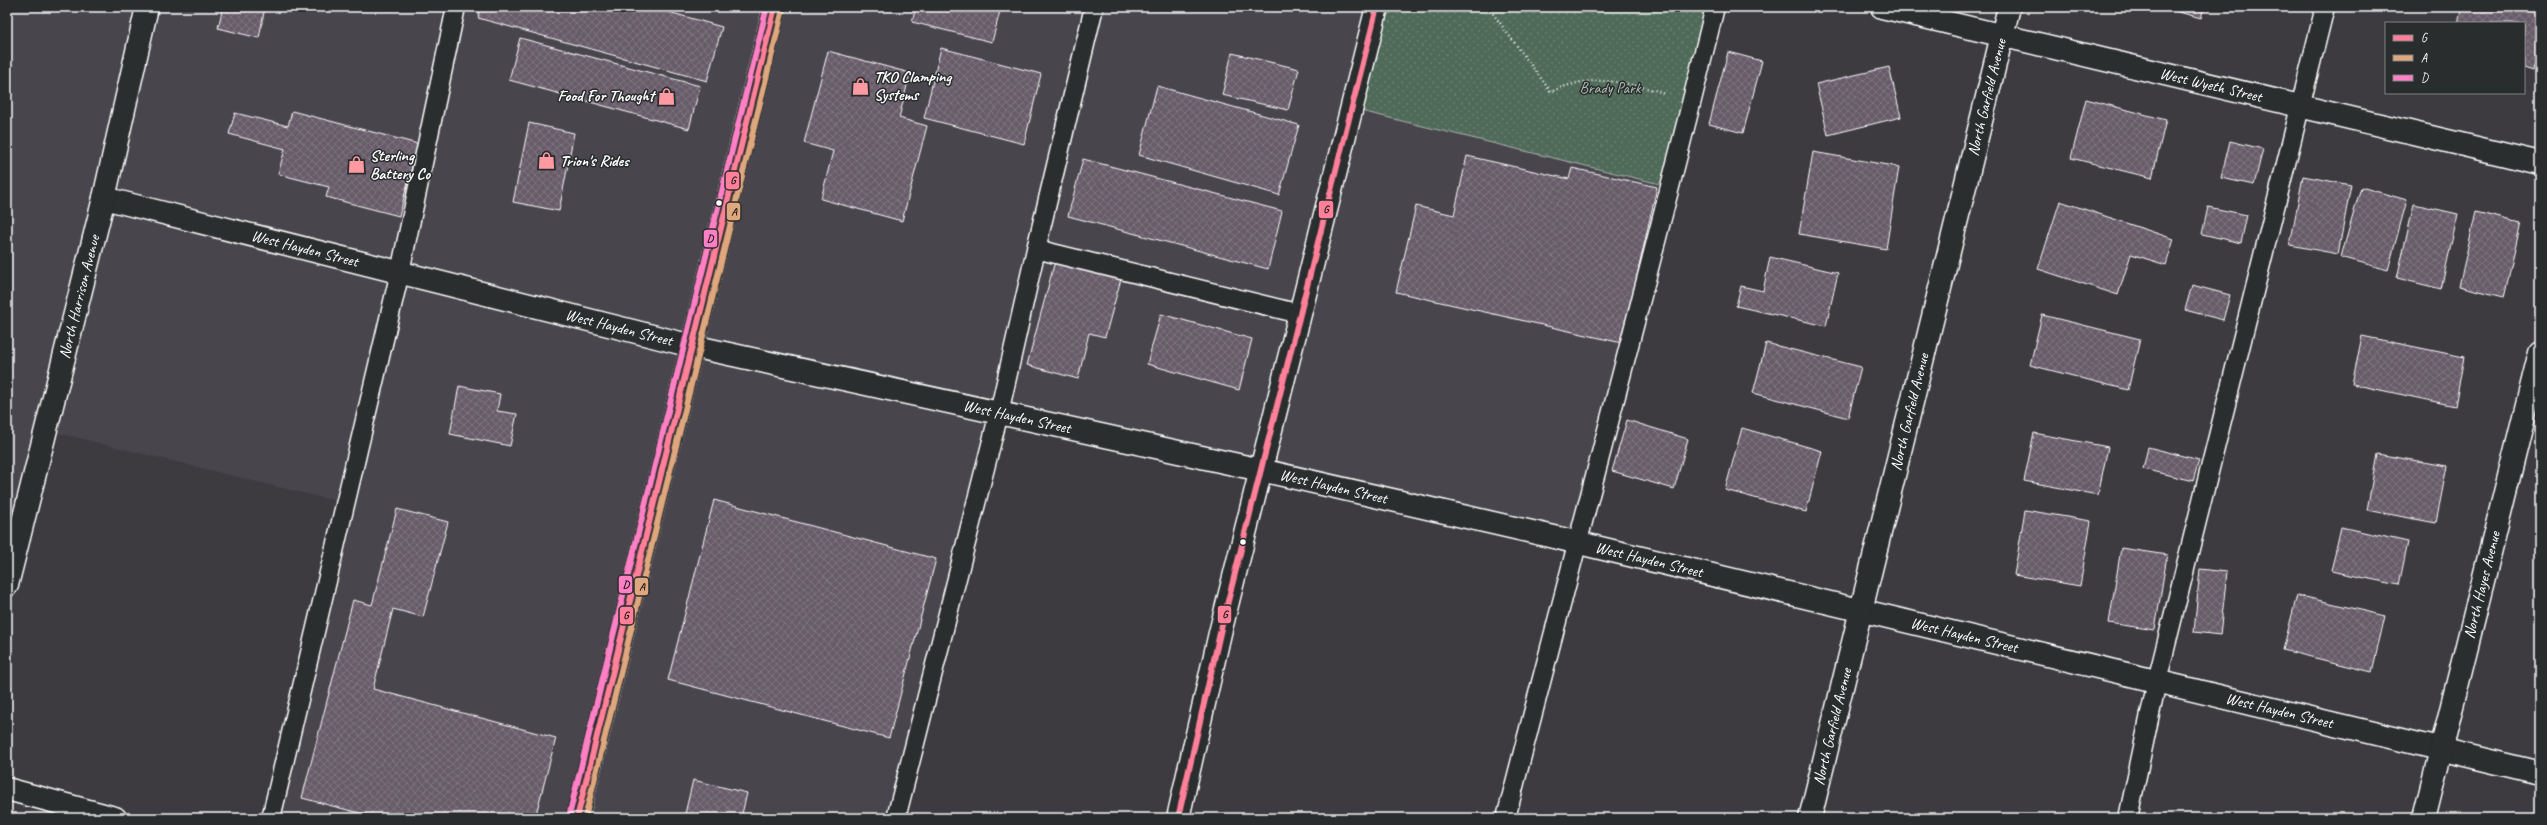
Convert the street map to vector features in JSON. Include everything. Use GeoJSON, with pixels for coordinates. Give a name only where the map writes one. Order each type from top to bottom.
{"type":"FeatureCollection","features":[{"type":"Feature","properties":{"kind":"street","name":"North Harrison Avenue"},"geometry":{"type":"LineString","coordinates":[[7,585],[104,198],[147,7]]}},
{"type":"Feature","properties":{"kind":"street"},"geometry":{"type":"LineString","coordinates":[[577,818],[775,7]]}},
{"type":"Feature","properties":{"kind":"street"},"geometry":{"type":"LineString","coordinates":[[1178,818],[1261,470],[1377,7]]}},
{"type":"Feature","properties":{"kind":"street","name":"West Wyeth Street"},"geometry":{"type":"LineString","coordinates":[[1882,7],[2540,162]]}},
{"type":"Feature","properties":{"kind":"street","name":"North Garfield Avenue"},"geometry":{"type":"LineString","coordinates":[[1810,818],[2009,7]]}},
{"type":"Feature","properties":{"kind":"street","name":"West Hayden Street"},"geometry":{"type":"LineString","coordinates":[[104,198],[692,346],[1261,470],[1576,542],[2157,682],[2443,748],[2540,773]]}},
{"type":"Feature","properties":{"kind":"street","name":"North Hayes Avenue"},"geometry":{"type":"LineString","coordinates":[[2424,818],[2443,748],[2540,352]]}},
{"type":"Feature","properties":{"kind":"street"},"geometry":{"type":"LineString","coordinates":[[7,789],[115,818]]}},
{"type":"Feature","properties":{"kind":"lane"},"geometry":{"type":"LineString","coordinates":[[271,818],[400,272],[456,7]]}},
{"type":"Feature","properties":{"kind":"lane"},"geometry":{"type":"LineString","coordinates":[[896,818],[999,413],[1036,249],[1094,7]]}},
{"type":"Feature","properties":{"kind":"lane"},"geometry":{"type":"LineString","coordinates":[[1506,818],[1576,542],[1688,120],[1715,7]]}},
{"type":"Feature","properties":{"kind":"lane"},"geometry":{"type":"LineString","coordinates":[[2128,818],[2157,682],[2302,106],[2325,7]]}},
{"type":"Feature","properties":{"kind":"lane"},"geometry":{"type":"LineString","coordinates":[[1036,249],[1300,314]]}},
{"type":"Feature","properties":{"kind":"path"},"geometry":{"type":"LineString","coordinates":[[1488,7],[1551,92],[1569,83],[1603,80],[1622,82],[1663,93],[1688,120]]}},
{"type":"Feature","properties":{"kind":"shaded area"},"geometry":{"type":"Polygon","coordinates":[[[7,7],[1715,7],[1576,542],[999,413],[896,818],[271,818],[344,503],[46,430],[7,585],[7,7]]]}},
{"type":"Feature","properties":{"kind":"green space","name":"Brady Park"},"geometry":{"type":"Polygon","coordinates":[[[1377,7],[1715,7],[1672,187],[1353,109],[1377,7]]]}},
{"type":"Feature","properties":{"kind":"building"},"geometry":{"type":"Polygon","coordinates":[[[223,7],[265,7],[259,38],[218,28],[223,7]]]}},
{"type":"Feature","properties":{"kind":"building"},"geometry":{"type":"Polygon","coordinates":[[[480,7],[651,7],[722,27],[707,81],[478,18],[480,7]]]}},
{"type":"Feature","properties":{"kind":"building"},"geometry":{"type":"Polygon","coordinates":[[[916,7],[1001,7],[992,42],[912,22],[916,7]]]}},
{"type":"Feature","properties":{"kind":"building"},"geometry":{"type":"Polygon","coordinates":[[[2160,7],[2204,7],[2201,18],[2160,7]]]}},
{"type":"Feature","properties":{"kind":"building"},"geometry":{"type":"Polygon","coordinates":[[[2462,7],[2540,7],[2540,44],[2533,71],[2525,68],[2525,22],[2458,22],[2462,7]]]}},
{"type":"Feature","properties":{"kind":"building"},"geometry":{"type":"Polygon","coordinates":[[[520,38],[700,86],[689,129],[509,80],[520,38]]]}},
{"type":"Feature","properties":{"kind":"building"},"geometry":{"type":"Polygon","coordinates":[[[941,48],[1041,74],[1024,144],[924,118],[941,48]]]}},
{"type":"Feature","properties":{"kind":"building"},"geometry":{"type":"Polygon","coordinates":[[[828,51],[910,73],[899,118],[927,126],[902,221],[821,199],[833,151],[804,143],[828,51]]]}},
{"type":"Feature","properties":{"kind":"building"},"geometry":{"type":"Polygon","coordinates":[[[1728,52],[1762,61],[1743,133],[1709,124],[1728,52]]]}},
{"type":"Feature","properties":{"kind":"building"},"geometry":{"type":"Polygon","coordinates":[[[1232,53],[1299,69],[1288,110],[1222,95],[1232,53]]]}},
{"type":"Feature","properties":{"kind":"building"},"geometry":{"type":"Polygon","coordinates":[[[1889,67],[1901,117],[1828,135],[1816,84],[1889,67]]]}},
{"type":"Feature","properties":{"kind":"building"},"geometry":{"type":"Polygon","coordinates":[[[1157,86],[1299,125],[1279,195],[1139,155],[1157,86]]]}},
{"type":"Feature","properties":{"kind":"building"},"geometry":{"type":"Polygon","coordinates":[[[2086,99],[2166,120],[2152,178],[2071,158],[2086,99]]]}},
{"type":"Feature","properties":{"kind":"building"},"geometry":{"type":"Polygon","coordinates":[[[292,111],[418,144],[399,216],[326,197],[329,187],[278,174],[285,149],[229,134],[235,113],[288,126],[292,111]]]}},
{"type":"Feature","properties":{"kind":"building"},"geometry":{"type":"Polygon","coordinates":[[[529,123],[574,133],[559,211],[513,202],[529,123]]]}},
{"type":"Feature","properties":{"kind":"building"},"geometry":{"type":"Polygon","coordinates":[[[2230,141],[2263,149],[2254,185],[2221,178],[2230,141]]]}},
{"type":"Feature","properties":{"kind":"building"},"geometry":{"type":"Polygon","coordinates":[[[1813,152],[1899,167],[1886,249],[1799,234],[1813,152]]]}},
{"type":"Feature","properties":{"kind":"building"},"geometry":{"type":"Polygon","coordinates":[[[1467,156],[1569,179],[1572,168],[1657,187],[1622,343],[1396,292],[1416,206],[1454,215],[1467,156]]]}},
{"type":"Feature","properties":{"kind":"building"},"geometry":{"type":"Polygon","coordinates":[[[1083,159],[1282,211],[1268,269],[1068,216],[1083,159]]]}},
{"type":"Feature","properties":{"kind":"building"},"geometry":{"type":"Polygon","coordinates":[[[2303,176],[2351,185],[2338,254],[2290,245],[2303,176]]]}},
{"type":"Feature","properties":{"kind":"building"},"geometry":{"type":"Polygon","coordinates":[[[2361,187],[2407,200],[2388,270],[2341,257],[2361,187]]]}},
{"type":"Feature","properties":{"kind":"building"},"geometry":{"type":"Polygon","coordinates":[[[2060,201],[2174,239],[2166,265],[2131,254],[2118,295],[2038,269],[2060,201]]]}},
{"type":"Feature","properties":{"kind":"building"},"geometry":{"type":"Polygon","coordinates":[[[2414,204],[2458,214],[2441,289],[2397,278],[2414,204]]]}},
{"type":"Feature","properties":{"kind":"building"},"geometry":{"type":"Polygon","coordinates":[[[2208,207],[2247,215],[2241,243],[2202,234],[2208,207]]]}},
{"type":"Feature","properties":{"kind":"building"},"geometry":{"type":"Polygon","coordinates":[[[2476,212],[2521,223],[2504,297],[2459,286],[2476,212]]]}},
{"type":"Feature","properties":{"kind":"building"},"geometry":{"type":"Polygon","coordinates":[[[1770,257],[1838,273],[1826,326],[1736,306],[1741,286],[1763,291],[1770,257]]]}},
{"type":"Feature","properties":{"kind":"building"},"geometry":{"type":"Polygon","coordinates":[[[1055,261],[1121,279],[1105,337],[1089,333],[1078,379],[1027,365],[1055,261]]]}},
{"type":"Feature","properties":{"kind":"building"},"geometry":{"type":"Polygon","coordinates":[[[2192,285],[2230,295],[2223,320],[2185,310],[2192,285]]]}},
{"type":"Feature","properties":{"kind":"building"},"geometry":{"type":"Polygon","coordinates":[[[1161,314],[1252,339],[1239,390],[1147,364],[1161,314]]]}},
{"type":"Feature","properties":{"kind":"building"},"geometry":{"type":"Polygon","coordinates":[[[2042,315],[2140,339],[2128,390],[2030,365],[2042,315]]]}},
{"type":"Feature","properties":{"kind":"building"},"geometry":{"type":"Polygon","coordinates":[[[2362,336],[2464,357],[2455,406],[2352,384],[2362,336]]]}},
{"type":"Feature","properties":{"kind":"building"},"geometry":{"type":"Polygon","coordinates":[[[1766,343],[1861,367],[1848,418],[1753,393],[1766,343]]]}},
{"type":"Feature","properties":{"kind":"building"},"geometry":{"type":"Polygon","coordinates":[[[459,386],[500,394],[497,411],[517,414],[510,446],[450,434],[459,386]]]}},
{"type":"Feature","properties":{"kind":"building"},"geometry":{"type":"Polygon","coordinates":[[[1627,420],[1688,439],[1674,489],[1612,471],[1627,420]]]}},
{"type":"Feature","properties":{"kind":"building"},"geometry":{"type":"Polygon","coordinates":[[[1742,428],[1822,451],[1806,512],[1725,490],[1742,428]]]}},
{"type":"Feature","properties":{"kind":"building"},"geometry":{"type":"Polygon","coordinates":[[[2034,433],[2108,447],[2098,495],[2024,481],[2034,433]]]}},
{"type":"Feature","properties":{"kind":"building"},"geometry":{"type":"Polygon","coordinates":[[[2148,447],[2199,460],[2193,481],[2143,469],[2148,447]]]}},
{"type":"Feature","properties":{"kind":"building"},"geometry":{"type":"Polygon","coordinates":[[[2377,454],[2447,466],[2436,523],[2367,510],[2377,454]]]}},
{"type":"Feature","properties":{"kind":"building"},"geometry":{"type":"Polygon","coordinates":[[[714,500],[936,559],[889,738],[668,680],[714,500]]]}},
{"type":"Feature","properties":{"kind":"building"},"geometry":{"type":"Polygon","coordinates":[[[397,509],[448,522],[423,617],[393,609],[373,689],[556,738],[535,818],[378,818],[302,798],[353,600],[372,605],[397,509]]]}},
{"type":"Feature","properties":{"kind":"building"},"geometry":{"type":"Polygon","coordinates":[[[2025,510],[2091,521],[2080,586],[2014,575],[2025,510]]]}},
{"type":"Feature","properties":{"kind":"building"},"geometry":{"type":"Polygon","coordinates":[[[2341,527],[2408,542],[2399,585],[2331,571],[2341,527]]]}},
{"type":"Feature","properties":{"kind":"building"},"geometry":{"type":"Polygon","coordinates":[[[2121,548],[2167,555],[2155,630],[2109,623],[2121,548]]]}},
{"type":"Feature","properties":{"kind":"building"},"geometry":{"type":"Polygon","coordinates":[[[2200,569],[2227,572],[2220,635],[2194,632],[2200,569]]]}},
{"type":"Feature","properties":{"kind":"building"},"geometry":{"type":"Polygon","coordinates":[[[2297,595],[2385,616],[2372,672],[2283,650],[2297,595]]]}},
{"type":"Feature","properties":{"kind":"building"},"geometry":{"type":"Polygon","coordinates":[[[693,780],[747,793],[741,818],[684,818],[693,780]]]}},
{"type":"Feature","properties":{"kind":"transit line","name":"D"},"geometry":{"type":"LineString","coordinates":[[569,816],[767,7]]}},
{"type":"Feature","properties":{"kind":"transit line","name":"G"},"geometry":{"type":"LineString","coordinates":[[577,818],[775,7]]}},
{"type":"Feature","properties":{"kind":"transit line","name":"G"},"geometry":{"type":"LineString","coordinates":[[1178,818],[1220,633],[1377,7]]}},
{"type":"Feature","properties":{"kind":"transit line","name":"A"},"geometry":{"type":"LineString","coordinates":[[585,818],[783,9]]}},
{"type":"Feature","properties":{"kind":"place","name":"TKO Clamping Systems"},"geometry":{"type":"Point","coordinates":[861,86]}},
{"type":"Feature","properties":{"kind":"place","name":"Food For Thought"},"geometry":{"type":"Point","coordinates":[667,96]}},
{"type":"Feature","properties":{"kind":"place","name":"Trion's Rides"},"geometry":{"type":"Point","coordinates":[547,161]}},
{"type":"Feature","properties":{"kind":"place","name":"Sterling Battery Co"},"geometry":{"type":"Point","coordinates":[357,165]}}]}
